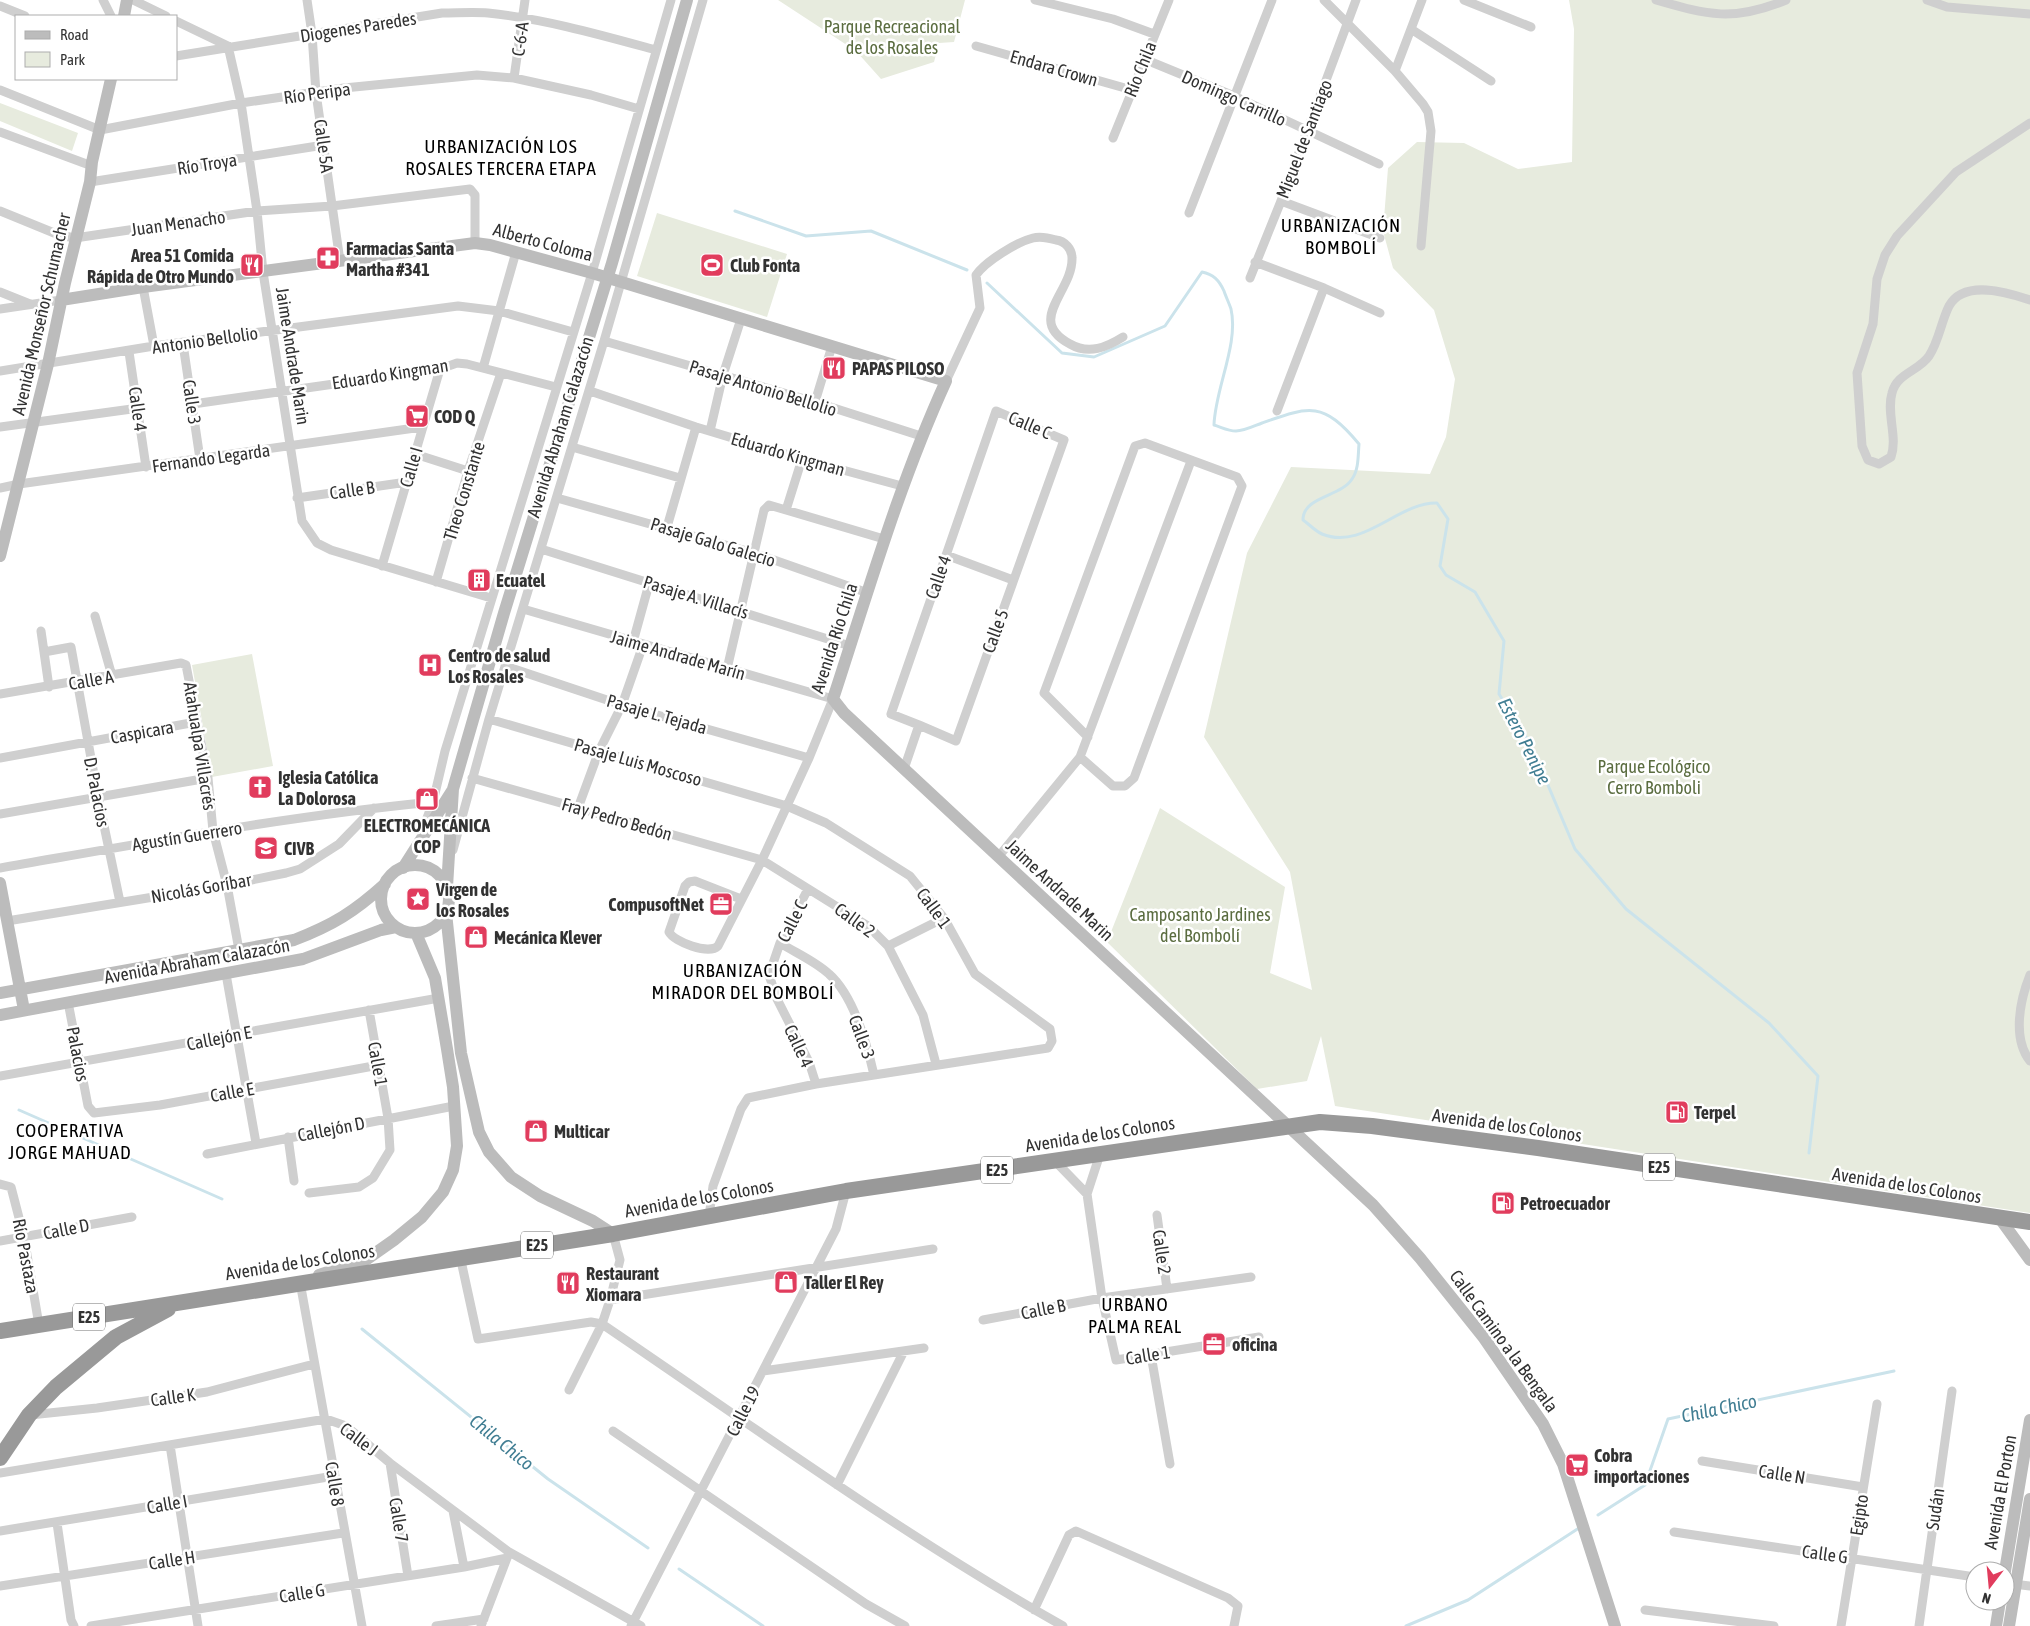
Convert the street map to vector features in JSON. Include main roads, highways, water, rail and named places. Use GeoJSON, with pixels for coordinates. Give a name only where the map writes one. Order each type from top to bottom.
{"type":"FeatureCollection","features":[{"type":"Feature","properties":{"kind":"highway","name":"Avenida de los Colonos"},"geometry":{"type":"LineString","coordinates":[[0,1331],[460,1256],[614,1234],[846,1191],[1056,1162],[1287,1125],[1320,1122],[1434,1134],[2001,1220],[2030,1222]]}},
{"type":"Feature","properties":{"kind":"highway"},"geometry":{"type":"LineString","coordinates":[[0,1458],[29,1415],[56,1387],[116,1337],[178,1303]]}},
{"type":"Feature","properties":{"kind":"main road"},"geometry":{"type":"LineString","coordinates":[[124,15],[127,0]]}},
{"type":"Feature","properties":{"kind":"main road","name":"Avenida Abraham Calazacón"},"geometry":{"type":"LineString","coordinates":[[447,887],[453,789],[504,613],[608,278],[687,0]]}},
{"type":"Feature","properties":{"kind":"main road","name":"Avenida Monseñor Schumacher"},"geometry":{"type":"LineString","coordinates":[[0,556],[48,364],[75,238],[90,182],[111,80]]}},
{"type":"Feature","properties":{"kind":"main road","name":"Alberto Coloma"},"geometry":{"type":"LineString","coordinates":[[61,300],[143,287],[475,243],[592,273],[946,382]]}},
{"type":"Feature","properties":{"kind":"main road","name":"Avenida Río Chila"},"geometry":{"type":"LineString","coordinates":[[833,699],[902,486],[920,436],[946,382]]}},
{"type":"Feature","properties":{"kind":"main road","name":"Jaime Andrade Marin"},"geometry":{"type":"LineString","coordinates":[[833,699],[844,713],[1287,1125]]}},
{"type":"Feature","properties":{"kind":"main road","name":"Avenida Abraham Calazacón"},"geometry":{"type":"LineString","coordinates":[[403,868],[453,789]]}},
{"type":"Feature","properties":{"kind":"main road"},"geometry":{"type":"LineString","coordinates":[[446,913],[439,924],[432,929],[416,933],[407,932],[396,927],[384,913],[382,905],[385,884],[394,873],[403,868],[414,866],[425,867],[440,876],[447,887],[449,900],[446,913],[461,1053],[479,1132],[488,1152],[511,1176],[533,1191],[594,1221],[614,1234]]}},
{"type":"Feature","properties":{"kind":"main road"},"geometry":{"type":"LineString","coordinates":[[0,883],[24,1010]]}},
{"type":"Feature","properties":{"kind":"main road","name":"Avenida Abraham Calazacón"},"geometry":{"type":"LineString","coordinates":[[0,993],[294,940],[326,928],[355,911],[385,884]]}},
{"type":"Feature","properties":{"kind":"main road","name":"Avenida Abraham Calazacón"},"geometry":{"type":"LineString","coordinates":[[0,1015],[304,960],[381,930],[396,927]]}},
{"type":"Feature","properties":{"kind":"main road"},"geometry":{"type":"LineString","coordinates":[[300,1282],[367,1259],[422,1216],[443,1192],[453,1170],[457,1146],[454,1106],[439,998],[433,972],[416,933]]}},
{"type":"Feature","properties":{"kind":"main road","name":"Calle Camino a la Bengala"},"geometry":{"type":"LineString","coordinates":[[1287,1125],[1373,1205],[1420,1258],[1506,1367],[1543,1424],[1563,1464],[1615,1626]]}},
{"type":"Feature","properties":{"kind":"main road"},"geometry":{"type":"LineString","coordinates":[[2001,1220],[2030,1260]]}},
{"type":"Feature","properties":{"kind":"main road","name":"Avenida El Porton"},"geometry":{"type":"LineString","coordinates":[[2007,1561],[2030,1420]]}},
{"type":"Feature","properties":{"kind":"main road","name":"Avenida El Porton"},"geometry":{"type":"LineString","coordinates":[[2015,1565],[2030,1499]]}},
{"type":"Feature","properties":{"kind":"main road"},"geometry":{"type":"LineString","coordinates":[[1996,1626],[1998,1611]]}},
{"type":"Feature","properties":{"kind":"main road","name":"Avenida El Porton"},"geometry":{"type":"LineString","coordinates":[[2010,1611],[2010,1626]]}},
{"type":"Feature","properties":{"kind":"waterway","name":"Estero Penipe"},"geometry":{"type":"LineString","coordinates":[[735,211],[806,236],[871,231],[967,270]]}},
{"type":"Feature","properties":{"kind":"waterway","name":"Estero Penipe"},"geometry":{"type":"LineString","coordinates":[[987,283],[1062,353],[1094,357],[1165,326],[1202,272],[1209,274],[1218,281],[1224,291],[1231,309],[1233,323],[1232,337],[1215,411],[1214,425],[1239,431],[1292,413],[1315,411],[1335,420],[1359,444],[1357,466],[1352,479],[1340,490],[1309,506],[1303,520],[1322,534],[1337,538],[1352,536],[1408,510],[1437,503],[1448,519],[1440,566],[1446,575],[1475,592],[1504,641],[1499,694],[1531,745],[1575,849],[1626,909],[1769,1023],[1818,1076],[1809,1153]]}},
{"type":"Feature","properties":{"kind":"waterway","name":"Chila Chico"},"geometry":{"type":"LineString","coordinates":[[19,1110],[222,1199]]}},
{"type":"Feature","properties":{"kind":"waterway","name":"Chila Chico"},"geometry":{"type":"LineString","coordinates":[[362,1329],[548,1479],[648,1548]]}},
{"type":"Feature","properties":{"kind":"waterway","name":"Chila Chico"},"geometry":{"type":"LineString","coordinates":[[1598,1515],[1645,1485],[1668,1419],[1894,1371]]}},
{"type":"Feature","properties":{"kind":"waterway","name":"Chila Chico"},"geometry":{"type":"LineString","coordinates":[[1406,1626],[1468,1600],[1579,1528]]}},
{"type":"Feature","properties":{"kind":"waterway","name":"Chila Chico"},"geometry":{"type":"LineString","coordinates":[[679,1569],[763,1626]]}},
{"type":"Feature","properties":{"kind":"place","name":"Farmacias Santa Martha #341"},"geometry":{"type":"Point","coordinates":[328,258]}},
{"type":"Feature","properties":{"kind":"place","name":"Area 51 Comida Rápida de Otro Mundo"},"geometry":{"type":"Point","coordinates":[252,265]}},
{"type":"Feature","properties":{"kind":"place","name":"Club Fonta"},"geometry":{"type":"Point","coordinates":[712,265]}},
{"type":"Feature","properties":{"kind":"place","name":"PAPAS PILOSO"},"geometry":{"type":"Point","coordinates":[834,368]}},
{"type":"Feature","properties":{"kind":"place","name":"COD Q"},"geometry":{"type":"Point","coordinates":[417,416]}},
{"type":"Feature","properties":{"kind":"place","name":"Ecuatel"},"geometry":{"type":"Point","coordinates":[479,580]}},
{"type":"Feature","properties":{"kind":"place","name":"Centro de salud Los Rosales"},"geometry":{"type":"Point","coordinates":[430,665]}},
{"type":"Feature","properties":{"kind":"place","name":"Iglesia Católica La Dolorosa"},"geometry":{"type":"Point","coordinates":[260,787]}},
{"type":"Feature","properties":{"kind":"place","name":"ELECTROMECÁNICA COP"},"geometry":{"type":"Point","coordinates":[427,799]}},
{"type":"Feature","properties":{"kind":"place","name":"CIVB"},"geometry":{"type":"Point","coordinates":[266,848]}},
{"type":"Feature","properties":{"kind":"place","name":"Virgen de los Rosales"},"geometry":{"type":"Point","coordinates":[418,899]}},
{"type":"Feature","properties":{"kind":"place","name":"CompusoftNet"},"geometry":{"type":"Point","coordinates":[721,904]}},
{"type":"Feature","properties":{"kind":"place","name":"Mecánica Klever"},"geometry":{"type":"Point","coordinates":[476,937]}},
{"type":"Feature","properties":{"kind":"place","name":"Terpel"},"geometry":{"type":"Point","coordinates":[1677,1112]}},
{"type":"Feature","properties":{"kind":"place","name":"Multicar"},"geometry":{"type":"Point","coordinates":[536,1131]}},
{"type":"Feature","properties":{"kind":"place","name":"Petroecuador"},"geometry":{"type":"Point","coordinates":[1503,1203]}},
{"type":"Feature","properties":{"kind":"place","name":"Taller El Rey"},"geometry":{"type":"Point","coordinates":[786,1282]}},
{"type":"Feature","properties":{"kind":"place","name":"Restaurant Xiomara"},"geometry":{"type":"Point","coordinates":[568,1283]}},
{"type":"Feature","properties":{"kind":"place","name":"oficina"},"geometry":{"type":"Point","coordinates":[1214,1344]}},
{"type":"Feature","properties":{"kind":"place","name":"Cobra importaciones"},"geometry":{"type":"Point","coordinates":[1577,1465]}},
{"type":"Feature","properties":{"kind":"district","name":"URBANIZACIÓN LOS ROSALES TERCERA ETAPA"},"geometry":{"type":"Point","coordinates":[501,157]}},
{"type":"Feature","properties":{"kind":"district","name":"URBANIZACIÓN BOMBOLÍ"},"geometry":{"type":"Point","coordinates":[1341,236]}},
{"type":"Feature","properties":{"kind":"district","name":"URBANIZACIÓN MIRADOR DEL BOMBOLÍ"},"geometry":{"type":"Point","coordinates":[743,981]}},
{"type":"Feature","properties":{"kind":"district","name":"COOPERATIVA JORGE MAHUAD"},"geometry":{"type":"Point","coordinates":[70,1141]}},
{"type":"Feature","properties":{"kind":"district","name":"URBANO PALMA REAL"},"geometry":{"type":"Point","coordinates":[1135,1315]}},
{"type":"Feature","properties":{"kind":"park label","name":"Parque Recreacional de los Rosales"},"geometry":{"type":"Point","coordinates":[892,36]}},
{"type":"Feature","properties":{"kind":"park label","name":"Parque Ecológico Cerro Bomboli"},"geometry":{"type":"Point","coordinates":[1654,776]}},
{"type":"Feature","properties":{"kind":"park label","name":"Camposanto Jardines del Bombolí"},"geometry":{"type":"Point","coordinates":[1200,924]}}]}
